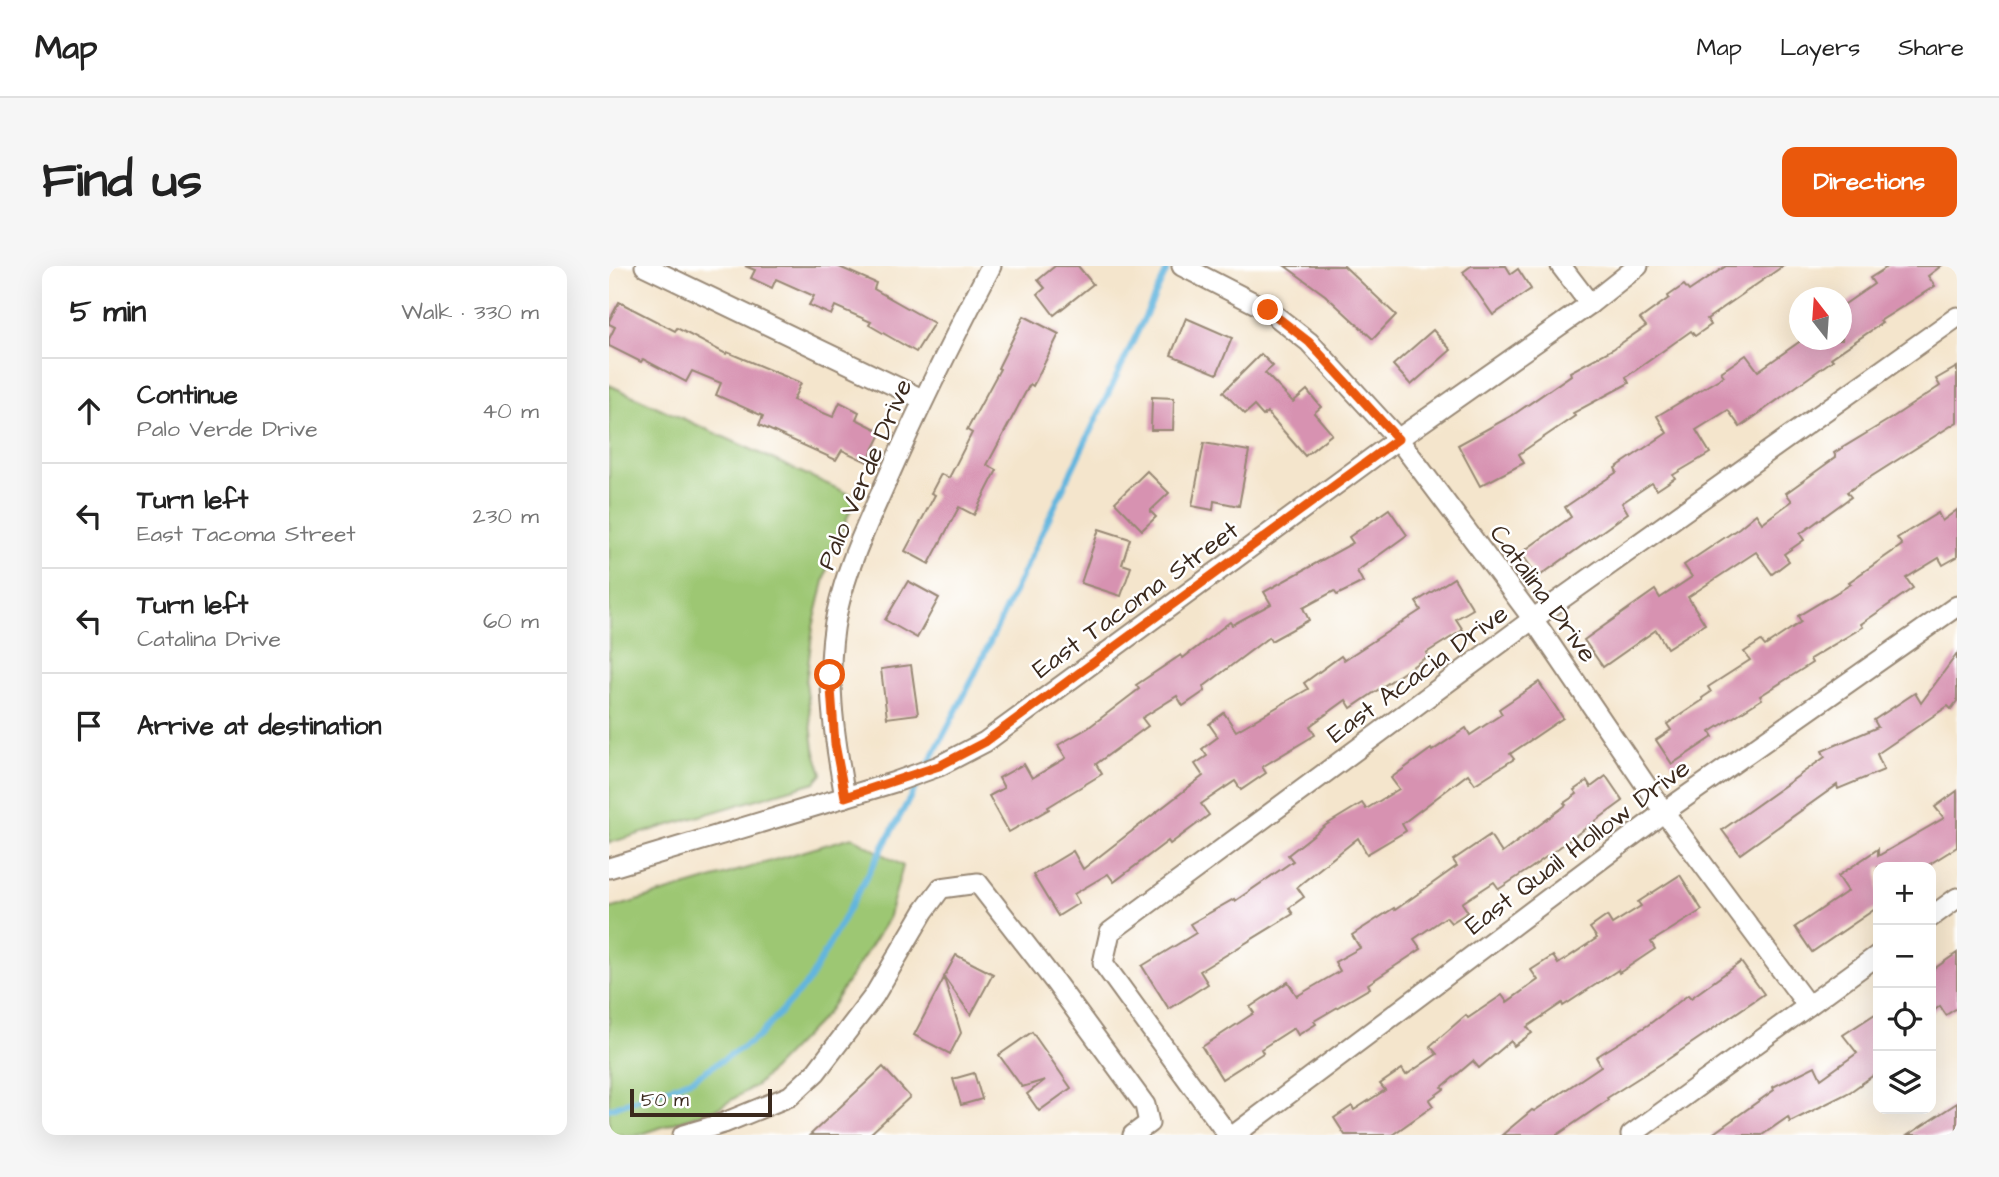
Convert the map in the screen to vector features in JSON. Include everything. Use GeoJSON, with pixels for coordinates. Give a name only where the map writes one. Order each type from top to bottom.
{"type":"FeatureCollection","features":[{"type":"Feature","properties":{"kind":"street"},"geometry":{"type":"LineString","coordinates":[[645,266],[922,399]]}},
{"type":"Feature","properties":{"kind":"street","name":"Palo Verde Drive"},"geometry":{"type":"LineString","coordinates":[[845,797],[835,744],[830,675],[837,613],[850,562],[922,399],[991,266]]}},
{"type":"Feature","properties":{"kind":"street","name":"Catalina Drive"},"geometry":{"type":"LineString","coordinates":[[1182,266],[1268,310],[1309,342],[1398,439],[1533,619],[1664,812],[1808,1006]]}},
{"type":"Feature","properties":{"kind":"street"},"geometry":{"type":"LineString","coordinates":[[1560,266],[1590,304]]}},
{"type":"Feature","properties":{"kind":"street","name":"East Tacoma Street"},"geometry":{"type":"LineString","coordinates":[[609,868],[939,766],[985,742],[1398,439],[1590,304],[1638,266]]}},
{"type":"Feature","properties":{"kind":"street","name":"East Acacia Drive"},"geometry":{"type":"LineString","coordinates":[[1228,1135],[1103,963],[1110,932],[1533,619],[1957,317]]}},
{"type":"Feature","properties":{"kind":"street","name":"East Quail Hollow Drive"},"geometry":{"type":"LineString","coordinates":[[1234,1135],[1664,812],[1957,606]]}},
{"type":"Feature","properties":{"kind":"street"},"geometry":{"type":"LineString","coordinates":[[683,1135],[724,1123],[790,1096],[816,1072],[874,996],[924,911],[941,888],[978,883],[1145,1105],[1149,1123],[1133,1135]]}},
{"type":"Feature","properties":{"kind":"street"},"geometry":{"type":"LineString","coordinates":[[1936,913],[1957,898]]}},
{"type":"Feature","properties":{"kind":"street"},"geometry":{"type":"LineString","coordinates":[[1631,1135],[1873,959]]}},
{"type":"Feature","properties":{"kind":"green space"},"geometry":{"type":"Polygon","coordinates":[[[609,385],[856,497],[829,561],[813,627],[806,682],[814,749],[822,774],[815,782],[609,843],[609,385]]]}},
{"type":"Feature","properties":{"kind":"green space"},"geometry":{"type":"Polygon","coordinates":[[[852,837],[903,866],[888,919],[827,1013],[758,1084],[718,1108],[639,1135],[609,1135],[609,909],[852,837]]]}},
{"type":"Feature","properties":{"kind":"building"},"geometry":{"type":"Polygon","coordinates":[[[745,266],[837,266],[876,283],[874,289],[934,323],[916,352],[869,325],[871,322],[835,306],[831,315],[809,305],[814,296],[776,279],[772,288],[751,278],[755,270],[745,266]]]}},
{"type":"Feature","properties":{"kind":"building"},"geometry":{"type":"Polygon","coordinates":[[[1055,266],[1078,266],[1093,284],[1054,315],[1038,294],[1045,288],[1038,280],[1055,266]]]}},
{"type":"Feature","properties":{"kind":"building"},"geometry":{"type":"Polygon","coordinates":[[[1285,266],[1344,266],[1396,315],[1373,339],[1325,295],[1285,266]]]}},
{"type":"Feature","properties":{"kind":"building"},"geometry":{"type":"Polygon","coordinates":[[[1471,266],[1506,266],[1511,274],[1518,269],[1531,289],[1493,315],[1463,272],[1471,266]]]}},
{"type":"Feature","properties":{"kind":"building"},"geometry":{"type":"Polygon","coordinates":[[[1726,266],[1783,266],[1707,319],[1711,325],[1695,336],[1691,331],[1626,377],[1629,383],[1573,413],[1575,416],[1519,454],[1524,463],[1480,486],[1458,445],[1513,415],[1571,375],[1570,372],[1613,349],[1646,326],[1640,319],[1684,285],[1689,291],[1726,266]]]}},
{"type":"Feature","properties":{"kind":"building"},"geometry":{"type":"Polygon","coordinates":[[[1889,266],[1941,266],[1928,276],[1935,286],[1880,321],[1882,323],[1852,344],[1852,299],[1874,284],[1870,278],[1889,266]]]}},
{"type":"Feature","properties":{"kind":"building"},"geometry":{"type":"Polygon","coordinates":[[[619,302],[726,354],[727,352],[801,383],[793,400],[833,417],[840,402],[859,412],[856,419],[882,432],[867,462],[842,450],[836,460],[759,425],[763,416],[716,395],[721,383],[692,371],[686,382],[643,359],[641,362],[609,346],[609,339],[615,327],[609,324],[609,321],[619,302]]]}},
{"type":"Feature","properties":{"kind":"building"},"geometry":{"type":"Polygon","coordinates":[[[1024,316],[1059,334],[1033,386],[1030,384],[987,465],[997,470],[974,515],[959,507],[929,564],[905,551],[935,495],[931,493],[941,474],[949,478],[972,433],[967,430],[1000,369],[998,368],[1024,316]]]}},
{"type":"Feature","properties":{"kind":"building"},"geometry":{"type":"Polygon","coordinates":[[[1186,318],[1232,338],[1217,374],[1171,355],[1186,318]]]}},
{"type":"Feature","properties":{"kind":"building"},"geometry":{"type":"Polygon","coordinates":[[[1433,330],[1451,350],[1411,385],[1393,365],[1433,330]]]}},
{"type":"Feature","properties":{"kind":"building"},"geometry":{"type":"Polygon","coordinates":[[[1789,349],[1843,350],[1831,358],[1833,360],[1740,427],[1728,410],[1696,430],[1710,453],[1673,475],[1675,478],[1657,490],[1652,483],[1622,503],[1628,513],[1538,577],[1521,553],[1571,517],[1565,507],[1617,472],[1615,468],[1667,433],[1657,416],[1724,376],[1721,372],[1746,355],[1758,371],[1789,349]]]}},
{"type":"Feature","properties":{"kind":"building"},"geometry":{"type":"Polygon","coordinates":[[[1261,354],[1273,366],[1265,373],[1293,402],[1307,390],[1321,407],[1314,413],[1332,434],[1305,456],[1267,412],[1263,416],[1254,406],[1245,414],[1223,392],[1261,354]]]}},
{"type":"Feature","properties":{"kind":"building"},"geometry":{"type":"Polygon","coordinates":[[[1957,367],[1957,422],[1847,492],[1851,497],[1800,534],[1804,540],[1784,554],[1789,561],[1772,574],[1756,552],[1688,597],[1705,624],[1667,648],[1656,630],[1603,667],[1584,640],[1655,590],[1660,598],[1692,577],[1684,565],[1756,514],[1762,523],[1792,501],[1786,493],[1836,457],[1834,453],[1940,386],[1936,379],[1957,367]]]}},
{"type":"Feature","properties":{"kind":"building"},"geometry":{"type":"Polygon","coordinates":[[[1152,397],[1174,398],[1173,430],[1151,430],[1152,397]]]}},
{"type":"Feature","properties":{"kind":"building"},"geometry":{"type":"Polygon","coordinates":[[[1204,443],[1249,451],[1239,506],[1214,501],[1213,510],[1192,506],[1204,443]]]}},
{"type":"Feature","properties":{"kind":"building"},"geometry":{"type":"Polygon","coordinates":[[[1147,471],[1169,493],[1150,511],[1156,517],[1142,530],[1115,502],[1147,471]]]}},
{"type":"Feature","properties":{"kind":"building"},"geometry":{"type":"Polygon","coordinates":[[[1389,509],[1407,535],[1357,571],[1363,582],[1337,595],[1334,591],[1303,608],[1309,620],[1271,641],[1269,637],[1203,687],[1205,691],[1183,706],[1177,696],[1142,718],[1148,726],[1096,764],[1102,774],[1009,832],[989,796],[1004,788],[999,778],[1024,764],[1032,778],[1066,758],[1058,745],[1088,728],[1139,689],[1136,685],[1181,655],[1183,658],[1230,622],[1232,625],[1271,604],[1264,592],[1353,543],[1349,537],[1389,509]]]}},
{"type":"Feature","properties":{"kind":"building"},"geometry":{"type":"Polygon","coordinates":[[[1957,510],[1957,557],[1943,565],[1939,558],[1906,578],[1913,588],[1861,624],[1863,627],[1810,659],[1812,663],[1760,696],[1762,699],[1710,732],[1713,737],[1672,764],[1656,740],[1671,730],[1667,724],[1711,692],[1708,687],[1750,660],[1744,652],[1761,641],[1765,646],[1801,622],[1798,616],[1851,584],[1849,582],[1902,545],[1897,538],[1938,513],[1942,521],[1957,510]]]}},
{"type":"Feature","properties":{"kind":"building"},"geometry":{"type":"Polygon","coordinates":[[[1099,529],[1130,539],[1122,564],[1131,567],[1121,596],[1081,583],[1099,529]]]}},
{"type":"Feature","properties":{"kind":"building"},"geometry":{"type":"Polygon","coordinates":[[[1454,578],[1473,609],[1456,619],[1463,630],[1426,653],[1428,656],[1351,708],[1346,700],[1310,726],[1315,735],[1262,767],[1266,773],[1241,790],[1235,781],[1201,804],[1209,815],[1170,844],[1168,841],[1114,882],[1108,874],[1074,894],[1079,903],[1058,916],[1033,875],[1073,851],[1083,869],[1203,776],[1195,764],[1207,756],[1202,749],[1218,737],[1209,724],[1224,713],[1236,731],[1308,689],[1304,683],[1341,656],[1344,660],[1421,610],[1416,602],[1454,578]]]}},
{"type":"Feature","properties":{"kind":"building"},"geometry":{"type":"Polygon","coordinates":[[[908,581],[939,598],[917,638],[885,620],[908,581]]]}},
{"type":"Feature","properties":{"kind":"building"},"geometry":{"type":"Polygon","coordinates":[[[1957,654],[1957,701],[1951,709],[1948,706],[1877,754],[1884,770],[1838,789],[1837,785],[1740,854],[1722,830],[1825,757],[1822,751],[1878,727],[1874,720],[1915,693],[1921,703],[1957,654]]]}},
{"type":"Feature","properties":{"kind":"building"},"geometry":{"type":"Polygon","coordinates":[[[911,665],[918,714],[887,718],[881,669],[911,665]]]}},
{"type":"Feature","properties":{"kind":"building"},"geometry":{"type":"Polygon","coordinates":[[[1539,682],[1563,718],[1510,754],[1514,759],[1475,784],[1468,774],[1402,824],[1406,831],[1367,854],[1358,838],[1297,887],[1304,897],[1289,908],[1293,914],[1200,971],[1208,984],[1169,1009],[1142,966],[1196,933],[1190,924],[1234,899],[1235,901],[1293,861],[1288,855],[1326,825],[1362,803],[1366,809],[1399,789],[1391,778],[1431,749],[1432,751],[1466,728],[1470,735],[1502,714],[1499,709],[1539,682]]]}},
{"type":"Feature","properties":{"kind":"building"},"geometry":{"type":"Polygon","coordinates":[[[1606,776],[1623,801],[1499,889],[1494,882],[1462,903],[1468,912],[1451,923],[1446,917],[1414,939],[1421,949],[1368,984],[1370,988],[1314,1021],[1316,1024],[1298,1035],[1294,1028],[1261,1049],[1263,1053],[1222,1079],[1202,1047],[1254,1013],[1250,1007],[1288,982],[1297,996],[1340,971],[1335,962],[1360,948],[1352,935],[1394,908],[1395,910],[1457,866],[1453,860],[1490,835],[1502,853],[1566,805],[1564,803],[1577,794],[1574,790],[1587,781],[1591,787],[1606,776]]]}},
{"type":"Feature","properties":{"kind":"building"},"geometry":{"type":"Polygon","coordinates":[[[1957,791],[1957,847],[1933,862],[1873,862],[1873,910],[1812,952],[1795,927],[1848,891],[1838,876],[1878,849],[1878,856],[1944,818],[1935,807],[1957,791]]]}},
{"type":"Feature","properties":{"kind":"building"},"geometry":{"type":"Polygon","coordinates":[[[1680,875],[1702,910],[1651,942],[1655,949],[1563,1006],[1562,1003],[1527,1027],[1532,1033],[1514,1046],[1511,1041],[1479,1068],[1473,1061],[1429,1100],[1433,1106],[1392,1135],[1345,1135],[1334,1118],[1352,1106],[1354,1110],[1385,1090],[1380,1084],[1402,1069],[1406,1075],[1437,1054],[1430,1046],[1466,1015],[1468,1018],[1502,995],[1507,1002],[1538,980],[1531,970],[1553,956],[1558,964],[1597,938],[1590,928],[1607,916],[1612,924],[1641,906],[1638,902],[1680,875]]]}},
{"type":"Feature","properties":{"kind":"building"},"geometry":{"type":"Polygon","coordinates":[[[1957,953],[1957,1008],[1946,1015],[1940,1006],[1936,1009],[1936,968],[1957,953]]]}},
{"type":"Feature","properties":{"kind":"building"},"geometry":{"type":"Polygon","coordinates":[[[956,955],[993,974],[971,1015],[944,977],[956,955]]]}},
{"type":"Feature","properties":{"kind":"building"},"geometry":{"type":"Polygon","coordinates":[[[1741,962],[1764,994],[1607,1098],[1608,1100],[1557,1135],[1502,1135],[1532,1110],[1601,1066],[1596,1057],[1648,1025],[1688,995],[1691,998],[1741,962]]]}},
{"type":"Feature","properties":{"kind":"building"},"geometry":{"type":"Polygon","coordinates":[[[944,978],[961,1033],[950,1054],[914,1035],[944,978]]]}},
{"type":"Feature","properties":{"kind":"building"},"geometry":{"type":"Polygon","coordinates":[[[1873,1015],[1873,1076],[1850,1092],[1790,1122],[1788,1117],[1762,1135],[1711,1135],[1774,1090],[1773,1087],[1815,1066],[1821,1079],[1857,1053],[1843,1035],[1873,1015]]]}},
{"type":"Feature","properties":{"kind":"building"},"geometry":{"type":"Polygon","coordinates":[[[1032,1032],[1071,1088],[1039,1111],[1027,1094],[1045,1080],[1022,1087],[999,1055],[1032,1032]]]}},
{"type":"Feature","properties":{"kind":"building"},"geometry":{"type":"Polygon","coordinates":[[[883,1067],[910,1097],[869,1135],[810,1135],[883,1067]]]}},
{"type":"Feature","properties":{"kind":"building"},"geometry":{"type":"Polygon","coordinates":[[[974,1073],[982,1099],[961,1105],[953,1079],[974,1073]]]}},
{"type":"Feature","properties":{"kind":"building"},"geometry":{"type":"Polygon","coordinates":[[[1957,1103],[1957,1135],[1908,1135],[1957,1103]]]}},
{"type":"Feature","properties":{"kind":"waterway"},"geometry":{"type":"LineString","coordinates":[[928,765],[971,682],[1169,266]]}},
{"type":"Feature","properties":{"kind":"waterway"},"geometry":{"type":"LineString","coordinates":[[609,1109],[693,1079],[758,1037],[809,981],[921,778]]}},
{"type":"Feature","properties":{"kind":"route"},"geometry":{"type":"LineString","coordinates":[[830,675],[835,744],[845,797],[939,766],[985,742],[1398,439],[1309,342],[1268,310]]}}]}
